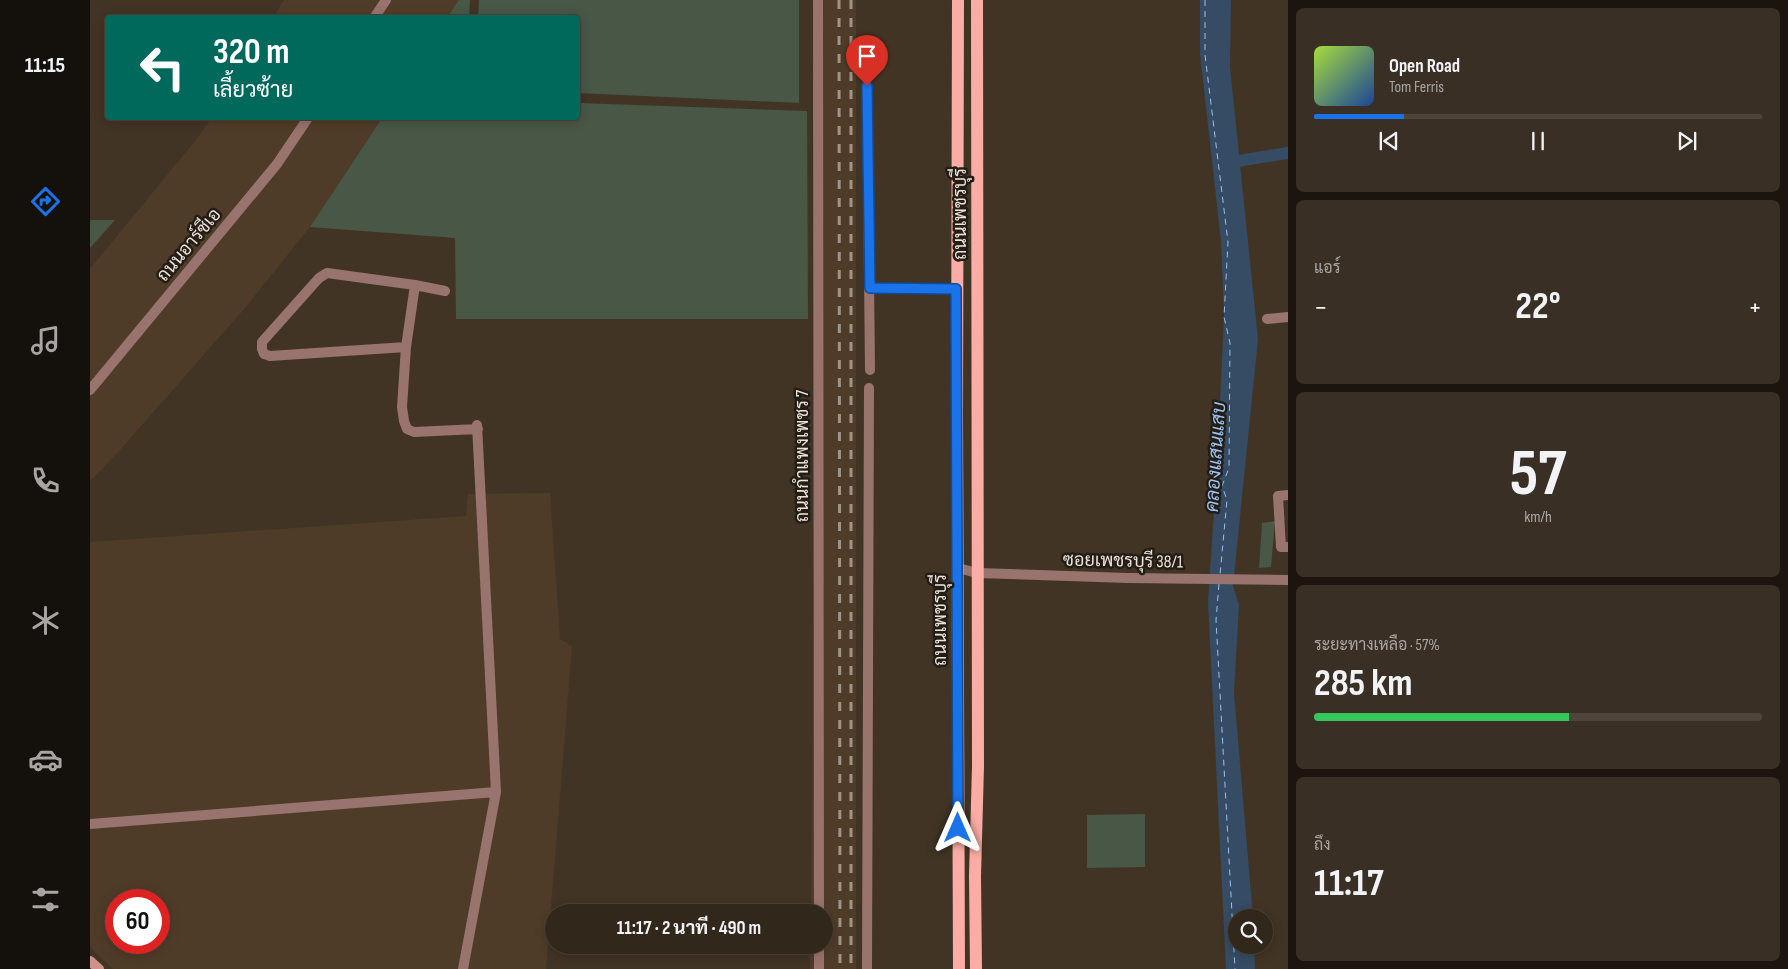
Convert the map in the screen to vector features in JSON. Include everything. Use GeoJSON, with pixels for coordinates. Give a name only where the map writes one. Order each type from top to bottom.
{"type":"FeatureCollection","features":[{"type":"Feature","properties":{"kind":"main road","name":"ถนนเพชรบุรี"},"geometry":{"type":"LineString","coordinates":[[958,0],[956,283],[959,969]]}},
{"type":"Feature","properties":{"kind":"main road","name":"ถนนเพชรบุรี"},"geometry":{"type":"LineString","coordinates":[[976,969],[977,0]]}},
{"type":"Feature","properties":{"kind":"main road"},"geometry":{"type":"LineString","coordinates":[[956,283],[977,278]]}},
{"type":"Feature","properties":{"kind":"main road"},"geometry":{"type":"LineString","coordinates":[[90,960],[98,969]]}},
{"type":"Feature","properties":{"kind":"street"},"geometry":{"type":"LineString","coordinates":[[376,15],[386,0]]}},
{"type":"Feature","properties":{"kind":"street","name":"ถนนกำแพงเพชร 7"},"geometry":{"type":"LineString","coordinates":[[818,0],[819,904]]}},
{"type":"Feature","properties":{"kind":"street"},"geometry":{"type":"LineString","coordinates":[[867,86],[870,370]]}},
{"type":"Feature","properties":{"kind":"street","name":"ถนนอาร์ซีเอ"},"geometry":{"type":"LineString","coordinates":[[90,390],[277,164],[307,120]]}},
{"type":"Feature","properties":{"kind":"street"},"geometry":{"type":"LineString","coordinates":[[406,347],[270,356],[264,354],[262,342],[319,278],[327,273],[444,290]]}},
{"type":"Feature","properties":{"kind":"street"},"geometry":{"type":"LineString","coordinates":[[870,288],[956,283]]}},
{"type":"Feature","properties":{"kind":"street"},"geometry":{"type":"LineString","coordinates":[[415,285],[406,347],[402,406],[407,429],[414,432],[477,427],[496,792],[462,969]]}},
{"type":"Feature","properties":{"kind":"street"},"geometry":{"type":"LineString","coordinates":[[1267,319],[1288,317]]}},
{"type":"Feature","properties":{"kind":"street"},"geometry":{"type":"LineString","coordinates":[[867,969],[869,388]]}},
{"type":"Feature","properties":{"kind":"street"},"geometry":{"type":"LineString","coordinates":[[1288,495],[1278,496],[1282,547],[1288,547]]}},
{"type":"Feature","properties":{"kind":"street","name":"ซอยเพชรบุรี 38/1"},"geometry":{"type":"LineString","coordinates":[[958,568],[977,573],[1288,580]]}},
{"type":"Feature","properties":{"kind":"street"},"geometry":{"type":"LineString","coordinates":[[90,824],[496,792]]}},
{"type":"Feature","properties":{"kind":"street"},"geometry":{"type":"LineString","coordinates":[[819,954],[819,969]]}},
{"type":"Feature","properties":{"kind":"shaded area"},"geometry":{"type":"Polygon","coordinates":[[[284,0],[459,0],[448,15],[275,15],[284,0]]]}},
{"type":"Feature","properties":{"kind":"shaded area"},"geometry":{"type":"Polygon","coordinates":[[[821,0],[856,0],[856,969],[810,969],[810,954],[833,954],[833,904],[811,904],[821,0]]]}},
{"type":"Feature","properties":{"kind":"shaded area"},"geometry":{"type":"Polygon","coordinates":[[[210,120],[381,120],[310,227],[245,308],[119,451],[90,481],[90,269],[200,135],[210,120]]]}},
{"type":"Feature","properties":{"kind":"shaded area"},"geometry":{"type":"Polygon","coordinates":[[[550,493],[560,639],[572,646],[551,904],[545,904],[546,969],[113,969],[90,945],[90,542],[466,516],[468,494],[550,493]]]}},
{"type":"Feature","properties":{"kind":"green space"},"geometry":{"type":"Polygon","coordinates":[[[459,0],[470,0],[469,15],[448,15],[459,0]]]}},
{"type":"Feature","properties":{"kind":"green space"},"geometry":{"type":"Polygon","coordinates":[[[479,0],[799,0],[799,103],[580,93],[580,15],[478,15],[479,0]]]}},
{"type":"Feature","properties":{"kind":"green space"},"geometry":{"type":"Polygon","coordinates":[[[580,103],[807,111],[808,319],[456,319],[455,238],[310,227],[381,120],[580,120],[580,103]]]}},
{"type":"Feature","properties":{"kind":"green space"},"geometry":{"type":"Polygon","coordinates":[[[90,220],[115,220],[90,248],[90,220]]]}},
{"type":"Feature","properties":{"kind":"green space"},"geometry":{"type":"Polygon","coordinates":[[[1275,521],[1271,567],[1259,568],[1262,523],[1275,521]]]}},
{"type":"Feature","properties":{"kind":"green space"},"geometry":{"type":"Polygon","coordinates":[[[1145,814],[1145,867],[1087,868],[1087,815],[1145,814]]]}},
{"type":"Feature","properties":{"kind":"water"},"geometry":{"type":"Polygon","coordinates":[[[1200,0],[1231,0],[1230,67],[1258,339],[1233,586],[1239,605],[1234,693],[1252,909],[1228,909],[1228,954],[1254,954],[1255,969],[1226,969],[1208,602],[1224,317],[1221,241],[1200,54],[1200,0]]]}},
{"type":"Feature","properties":{"kind":"waterway"},"geometry":{"type":"LineString","coordinates":[[1225,163],[1288,153]]}},
{"type":"Feature","properties":{"kind":"ferry route"},"geometry":{"type":"LineString","coordinates":[[1205,0],[1205,55],[1228,242],[1224,317],[1230,343],[1229,468],[1222,486],[1227,500],[1220,575]]}},
{"type":"Feature","properties":{"kind":"ferry route"},"geometry":{"type":"LineString","coordinates":[[1219,584],[1216,620],[1235,969]]}},
{"type":"Feature","properties":{"kind":"railway"},"geometry":{"type":"LineString","coordinates":[[839,0],[840,969]]}},
{"type":"Feature","properties":{"kind":"railway"},"geometry":{"type":"LineString","coordinates":[[851,0],[851,969]]}},
{"type":"Feature","properties":{"kind":"route"},"geometry":{"type":"LineString","coordinates":[[867,86],[870,288],[956,289],[958,828]]}},
{"type":"Feature","properties":{"kind":"water label","name":"คลองแสนแสบ"},"geometry":{"type":"Point","coordinates":[1216,457]}}]}
